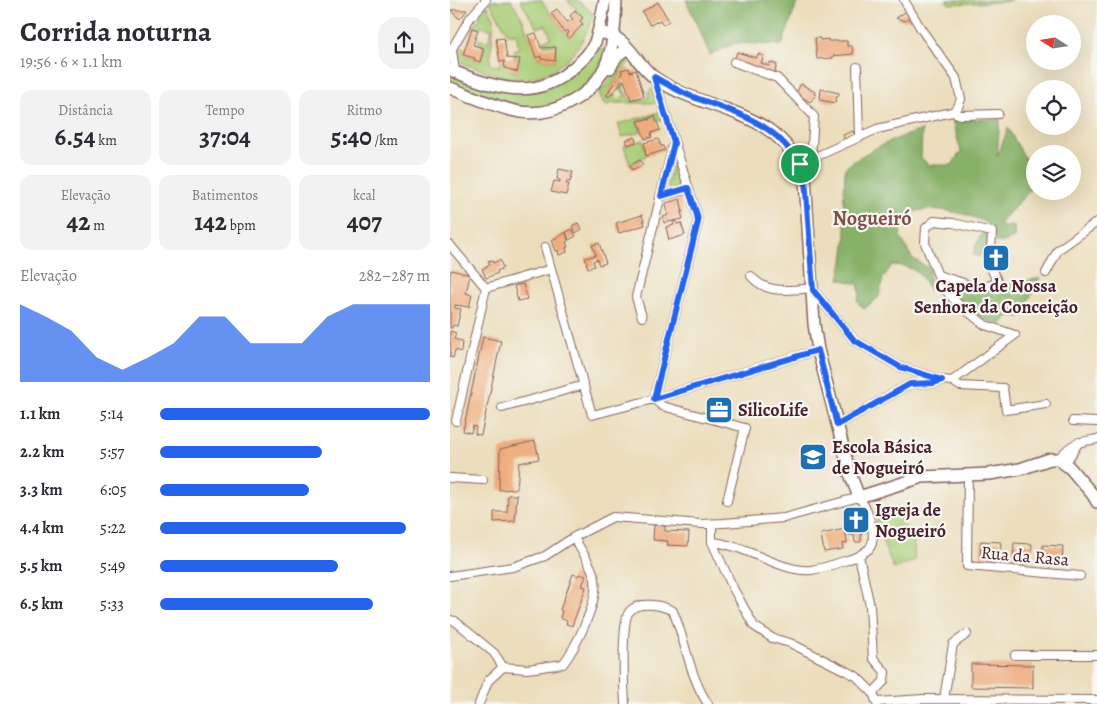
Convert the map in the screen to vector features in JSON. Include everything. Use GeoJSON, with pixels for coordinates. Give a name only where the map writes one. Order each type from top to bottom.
{"type":"FeatureCollection","features":[{"type":"Feature","properties":{"kind":"street"},"geometry":{"type":"LineString","coordinates":[[486,0],[459,34],[451,51],[453,71],[501,88],[514,90],[535,88],[556,82],[583,60],[596,37],[605,0]]}},
{"type":"Feature","properties":{"kind":"street"},"geometry":{"type":"LineString","coordinates":[[603,74],[613,42],[616,0]]}},
{"type":"Feature","properties":{"kind":"street"},"geometry":{"type":"LineString","coordinates":[[800,164],[877,129],[952,112],[958,107],[961,99],[956,78],[921,29],[905,1]]}},
{"type":"Feature","properties":{"kind":"street"},"geometry":{"type":"LineString","coordinates":[[596,37],[607,34],[613,42],[625,43],[628,52],[654,77],[686,94],[767,127],[790,149],[800,164],[805,178],[814,324],[818,350],[850,474],[859,496],[867,508],[872,540],[869,549],[859,556],[810,570],[797,570],[731,545],[712,542]]}},
{"type":"Feature","properties":{"kind":"street"},"geometry":{"type":"LineString","coordinates":[[450,88],[516,111],[543,112],[560,108],[581,98],[610,68],[616,58],[628,52]]}},
{"type":"Feature","properties":{"kind":"street"},"geometry":{"type":"LineString","coordinates":[[734,62],[777,78],[814,116],[811,158]]}},
{"type":"Feature","properties":{"kind":"street"},"geometry":{"type":"LineString","coordinates":[[857,67],[859,136]]}},
{"type":"Feature","properties":{"kind":"street"},"geometry":{"type":"LineString","coordinates":[[654,77],[698,222],[654,399]]}},
{"type":"Feature","properties":{"kind":"street"},"geometry":{"type":"LineString","coordinates":[[952,112],[961,115],[998,114]]}},
{"type":"Feature","properties":{"kind":"street"},"geometry":{"type":"LineString","coordinates":[[642,317],[636,297],[674,143]]}},
{"type":"Feature","properties":{"kind":"street"},"geometry":{"type":"LineString","coordinates":[[661,196],[688,188]]}},
{"type":"Feature","properties":{"kind":"street"},"geometry":{"type":"LineString","coordinates":[[938,275],[979,288],[998,283],[990,266],[992,232],[953,223],[934,222],[926,228],[925,243],[942,286],[957,303],[985,325],[1015,335],[952,381]]}},
{"type":"Feature","properties":{"kind":"street"},"geometry":{"type":"LineString","coordinates":[[1046,273],[1058,250],[1097,222]]}},
{"type":"Feature","properties":{"kind":"street"},"geometry":{"type":"LineString","coordinates":[[450,245],[486,288]]}},
{"type":"Feature","properties":{"kind":"street"},"geometry":{"type":"LineString","coordinates":[[545,247],[592,414],[654,399],[818,350]]}},
{"type":"Feature","properties":{"kind":"street"},"geometry":{"type":"LineString","coordinates":[[486,288],[551,268]]}},
{"type":"Feature","properties":{"kind":"street"},"geometry":{"type":"LineString","coordinates":[[751,276],[759,284],[777,290],[813,289]]}},
{"type":"Feature","properties":{"kind":"street"},"geometry":{"type":"LineString","coordinates":[[456,421],[486,288]]}},
{"type":"Feature","properties":{"kind":"street"},"geometry":{"type":"LineString","coordinates":[[813,289],[854,340],[900,367],[942,380],[952,381],[960,386],[1003,388],[1006,410],[1046,404]]}},
{"type":"Feature","properties":{"kind":"street"},"geometry":{"type":"LineString","coordinates":[[837,425],[910,384],[934,383],[942,380]]}},
{"type":"Feature","properties":{"kind":"street"},"geometry":{"type":"LineString","coordinates":[[502,408],[584,385]]}},
{"type":"Feature","properties":{"kind":"street"},"geometry":{"type":"LineString","coordinates":[[654,399],[662,406],[745,428],[727,501]]}},
{"type":"Feature","properties":{"kind":"street"},"geometry":{"type":"LineString","coordinates":[[1073,421],[1097,422]]}},
{"type":"Feature","properties":{"kind":"street"},"geometry":{"type":"LineString","coordinates":[[1062,461],[1069,446],[1097,438]]}},
{"type":"Feature","properties":{"kind":"street"},"geometry":{"type":"LineString","coordinates":[[450,576],[513,566],[545,556],[574,537],[613,518],[712,524],[784,518],[922,478],[989,474],[1020,469],[1050,459],[1062,461],[1093,495],[1097,502]]}},
{"type":"Feature","properties":{"kind":"street","name":"Rua da Rasa"},"geometry":{"type":"LineString","coordinates":[[968,475],[967,566],[1080,576]]}},
{"type":"Feature","properties":{"kind":"street"},"geometry":{"type":"LineString","coordinates":[[450,478],[483,480]]}},
{"type":"Feature","properties":{"kind":"street"},"geometry":{"type":"LineString","coordinates":[[712,524],[712,542],[732,588],[754,626],[772,638],[790,643],[856,676],[873,693],[877,703],[923,702],[944,699],[1097,700]]}},
{"type":"Feature","properties":{"kind":"street"},"geometry":{"type":"LineString","coordinates":[[479,704],[488,681],[503,667],[527,669],[563,664],[571,653],[587,618],[595,580],[592,570],[574,537]]}},
{"type":"Feature","properties":{"kind":"street"},"geometry":{"type":"LineString","coordinates":[[859,556],[870,606],[873,658],[885,672],[884,681],[873,693]]}},
{"type":"Feature","properties":{"kind":"street"},"geometry":{"type":"LineString","coordinates":[[625,704],[625,622],[629,612],[640,606],[664,606],[673,611],[694,675],[701,693],[708,704]]}},
{"type":"Feature","properties":{"kind":"street"},"geometry":{"type":"LineString","coordinates":[[450,620],[494,653],[503,667]]}},
{"type":"Feature","properties":{"kind":"street"},"geometry":{"type":"LineString","coordinates":[[944,699],[953,644],[967,634]]}},
{"type":"Feature","properties":{"kind":"street"},"geometry":{"type":"LineString","coordinates":[[1015,655],[1097,655]]}},
{"type":"Feature","properties":{"kind":"shaded area","name":"Escola Básica de Nogueiró"},"geometry":{"type":"Polygon","coordinates":[[[830,439],[840,480],[800,489],[789,449],[830,439]]]}},
{"type":"Feature","properties":{"kind":"green space"},"geometry":{"type":"Polygon","coordinates":[[[511,0],[522,18],[537,58],[541,56],[541,59],[555,61],[556,45],[544,45],[543,41],[551,38],[546,25],[537,28],[520,0],[541,0],[564,32],[567,30],[569,32],[567,35],[569,38],[583,24],[580,21],[583,18],[567,0],[577,0],[593,13],[582,41],[573,53],[551,71],[538,76],[523,79],[504,77],[457,60],[455,52],[458,47],[465,49],[463,55],[475,58],[474,60],[480,62],[484,49],[482,48],[483,45],[478,43],[479,39],[488,42],[492,30],[482,26],[481,28],[472,28],[481,17],[478,15],[487,5],[494,18],[490,65],[500,66],[500,62],[504,61],[511,71],[517,72],[520,59],[514,58],[515,49],[519,48],[516,34],[508,34],[489,1],[511,0]]]}},
{"type":"Feature","properties":{"kind":"green space"},"geometry":{"type":"Polygon","coordinates":[[[686,0],[798,0],[782,45],[735,43],[710,55],[686,0]]]}},
{"type":"Feature","properties":{"kind":"green space"},"geometry":{"type":"Polygon","coordinates":[[[946,0],[1011,0],[949,4],[946,0]]]}},
{"type":"Feature","properties":{"kind":"green space"},"geometry":{"type":"Polygon","coordinates":[[[597,47],[603,50],[607,49],[593,80],[569,99],[542,108],[515,107],[450,83],[450,74],[533,92],[597,47]]]}},
{"type":"Feature","properties":{"kind":"green space"},"geometry":{"type":"Polygon","coordinates":[[[632,55],[607,95],[609,97],[612,93],[620,100],[625,94],[618,88],[622,83],[624,84],[623,89],[630,100],[636,98],[637,101],[649,97],[648,92],[652,88],[657,103],[613,103],[605,106],[599,93],[618,70],[623,58],[632,55]]]}},
{"type":"Feature","properties":{"kind":"green space"},"geometry":{"type":"Polygon","coordinates":[[[660,112],[662,120],[657,121],[655,116],[638,121],[641,132],[622,137],[618,124],[660,112]]]}},
{"type":"Feature","properties":{"kind":"green space"},"geometry":{"type":"Polygon","coordinates":[[[1000,119],[997,157],[1008,128],[1026,160],[1026,194],[999,224],[1002,227],[1014,226],[1014,238],[1003,242],[987,242],[979,257],[973,254],[977,242],[988,224],[973,217],[943,210],[913,212],[902,218],[900,236],[912,258],[929,268],[930,291],[916,271],[892,265],[883,278],[879,297],[864,309],[857,301],[860,293],[858,284],[839,279],[846,234],[843,215],[845,168],[882,145],[922,130],[921,158],[929,165],[952,165],[961,151],[952,120],[1000,119]]]}},
{"type":"Feature","properties":{"kind":"green space"},"geometry":{"type":"Polygon","coordinates":[[[643,140],[646,156],[630,165],[624,146],[643,140]]]}},
{"type":"Feature","properties":{"kind":"green space"},"geometry":{"type":"Polygon","coordinates":[[[676,161],[683,186],[670,190],[667,186],[673,162],[676,161]]]}},
{"type":"Feature","properties":{"kind":"green space"},"geometry":{"type":"Polygon","coordinates":[[[1040,278],[1020,317],[1009,316],[1001,324],[985,319],[970,310],[945,284],[997,287],[1040,278]]]}},
{"type":"Feature","properties":{"kind":"green space"},"geometry":{"type":"Polygon","coordinates":[[[899,512],[908,537],[913,535],[915,560],[894,569],[874,522],[899,512]]]}},
{"type":"Feature","properties":{"kind":"building"},"geometry":{"type":"Polygon","coordinates":[[[658,2],[669,21],[663,25],[660,20],[650,25],[642,12],[658,2]]]}},
{"type":"Feature","properties":{"kind":"building"},"geometry":{"type":"Polygon","coordinates":[[[557,9],[567,22],[573,19],[570,16],[575,10],[583,18],[580,21],[583,24],[569,39],[567,35],[569,32],[567,30],[564,32],[551,13],[557,9]]]}},
{"type":"Feature","properties":{"kind":"building"},"geometry":{"type":"Polygon","coordinates":[[[450,10],[467,10],[460,19],[450,10]]]}},
{"type":"Feature","properties":{"kind":"building"},"geometry":{"type":"Polygon","coordinates":[[[907,11],[911,17],[905,21],[896,18],[907,11]]]}},
{"type":"Feature","properties":{"kind":"building"},"geometry":{"type":"Polygon","coordinates":[[[472,28],[478,30],[473,45],[484,48],[480,62],[474,60],[475,58],[463,55],[472,28]]]}},
{"type":"Feature","properties":{"kind":"building"},"geometry":{"type":"Polygon","coordinates":[[[536,33],[541,48],[556,47],[555,61],[541,59],[541,56],[536,58],[528,35],[536,33]]]}},
{"type":"Feature","properties":{"kind":"building"},"geometry":{"type":"Polygon","coordinates":[[[504,38],[507,58],[520,59],[517,72],[505,68],[504,61],[500,62],[496,39],[504,38]]]}},
{"type":"Feature","properties":{"kind":"building"},"geometry":{"type":"Polygon","coordinates":[[[815,38],[820,38],[820,40],[828,39],[828,41],[847,41],[847,46],[852,46],[853,54],[817,59],[815,38]]]}},
{"type":"Feature","properties":{"kind":"building"},"geometry":{"type":"Polygon","coordinates":[[[737,52],[756,58],[758,54],[764,56],[761,63],[769,66],[770,62],[777,65],[774,74],[734,60],[737,52]]]}},
{"type":"Feature","properties":{"kind":"building"},"geometry":{"type":"Polygon","coordinates":[[[629,68],[630,72],[636,70],[644,96],[631,100],[624,80],[609,97],[606,95],[622,73],[621,70],[629,68]]]}},
{"type":"Feature","properties":{"kind":"building"},"geometry":{"type":"Polygon","coordinates":[[[801,84],[815,92],[814,94],[816,95],[810,102],[796,93],[801,84]]]}},
{"type":"Feature","properties":{"kind":"building"},"geometry":{"type":"Polygon","coordinates":[[[821,89],[839,93],[835,103],[820,100],[821,89]]]}},
{"type":"Feature","properties":{"kind":"building"},"geometry":{"type":"Polygon","coordinates":[[[655,116],[660,130],[651,133],[652,137],[645,139],[638,121],[649,120],[649,118],[655,116]]]}},
{"type":"Feature","properties":{"kind":"building"},"geometry":{"type":"Polygon","coordinates":[[[853,131],[855,136],[845,140],[843,135],[853,131]]]}},
{"type":"Feature","properties":{"kind":"building"},"geometry":{"type":"Polygon","coordinates":[[[635,137],[636,142],[628,145],[626,140],[635,137]]]}},
{"type":"Feature","properties":{"kind":"building"},"geometry":{"type":"Polygon","coordinates":[[[658,139],[665,150],[646,156],[644,143],[658,139]]]}},
{"type":"Feature","properties":{"kind":"building"},"geometry":{"type":"Polygon","coordinates":[[[640,160],[643,165],[632,170],[630,165],[640,160]]]}},
{"type":"Feature","properties":{"kind":"building"},"geometry":{"type":"Polygon","coordinates":[[[559,169],[573,172],[570,182],[567,181],[566,184],[569,184],[566,195],[551,192],[554,181],[560,182],[557,179],[559,169]]]}},
{"type":"Feature","properties":{"kind":"building"},"geometry":{"type":"Polygon","coordinates":[[[680,199],[683,219],[664,223],[663,217],[668,215],[666,203],[680,199]]]}},
{"type":"Feature","properties":{"kind":"building"},"geometry":{"type":"Polygon","coordinates":[[[642,215],[645,225],[619,233],[616,223],[642,215]]]}},
{"type":"Feature","properties":{"kind":"building"},"geometry":{"type":"Polygon","coordinates":[[[676,221],[677,224],[681,223],[685,235],[669,240],[666,227],[674,225],[673,222],[676,221]]]}},
{"type":"Feature","properties":{"kind":"building"},"geometry":{"type":"Polygon","coordinates":[[[578,223],[582,229],[576,233],[572,226],[578,223]]]}},
{"type":"Feature","properties":{"kind":"building"},"geometry":{"type":"Polygon","coordinates":[[[572,229],[576,236],[569,240],[566,232],[572,229]]]}},
{"type":"Feature","properties":{"kind":"building"},"geometry":{"type":"Polygon","coordinates":[[[566,232],[568,241],[566,242],[567,252],[559,255],[552,240],[566,232]]]}},
{"type":"Feature","properties":{"kind":"building"},"geometry":{"type":"Polygon","coordinates":[[[599,243],[606,263],[599,265],[597,259],[593,261],[595,266],[588,268],[585,258],[596,255],[592,245],[599,243]]]}},
{"type":"Feature","properties":{"kind":"building"},"geometry":{"type":"Polygon","coordinates":[[[492,260],[493,263],[500,260],[503,268],[497,271],[498,273],[486,278],[482,269],[490,265],[488,261],[492,260]]]}},
{"type":"Feature","properties":{"kind":"building"},"geometry":{"type":"Polygon","coordinates":[[[451,270],[470,275],[466,293],[472,295],[469,307],[455,305],[455,308],[461,309],[457,326],[453,325],[450,328],[450,276],[451,270]]]}},
{"type":"Feature","properties":{"kind":"building"},"geometry":{"type":"Polygon","coordinates":[[[523,284],[527,299],[518,301],[514,286],[523,284]]]}},
{"type":"Feature","properties":{"kind":"building"},"geometry":{"type":"Polygon","coordinates":[[[450,331],[456,333],[454,339],[462,341],[461,352],[455,350],[453,358],[450,357],[450,331]]]}},
{"type":"Feature","properties":{"kind":"building"},"geometry":{"type":"Polygon","coordinates":[[[483,337],[501,341],[481,435],[475,434],[476,427],[473,426],[471,433],[463,431],[483,337]]]}},
{"type":"Feature","properties":{"kind":"building"},"geometry":{"type":"Polygon","coordinates":[[[535,441],[539,459],[519,463],[517,489],[499,490],[500,449],[535,441]]]}},
{"type":"Feature","properties":{"kind":"building"},"geometry":{"type":"Polygon","coordinates":[[[508,495],[517,495],[515,521],[494,522],[494,512],[507,512],[508,495]]]}},
{"type":"Feature","properties":{"kind":"building","name":"Igreja de Nogueiró"},"geometry":{"type":"Polygon","coordinates":[[[865,510],[867,527],[862,527],[861,542],[855,542],[854,535],[849,535],[849,530],[846,530],[844,512],[865,510]]]}},
{"type":"Feature","properties":{"kind":"building"},"geometry":{"type":"Polygon","coordinates":[[[654,525],[665,526],[665,531],[689,532],[688,546],[667,545],[668,541],[653,540],[654,525]]]}},
{"type":"Feature","properties":{"kind":"building"},"geometry":{"type":"Polygon","coordinates":[[[845,529],[847,543],[842,544],[843,549],[824,552],[821,534],[845,529]]]}},
{"type":"Feature","properties":{"kind":"building"},"geometry":{"type":"Polygon","coordinates":[[[981,541],[1001,542],[1000,559],[980,558],[981,541]]]}},
{"type":"Feature","properties":{"kind":"building"},"geometry":{"type":"Polygon","coordinates":[[[1014,543],[1032,544],[1031,561],[1013,559],[1014,543]]]}},
{"type":"Feature","properties":{"kind":"building"},"geometry":{"type":"Polygon","coordinates":[[[1043,545],[1063,546],[1062,564],[1042,562],[1043,545]]]}},
{"type":"Feature","properties":{"kind":"building"},"geometry":{"type":"Polygon","coordinates":[[[573,574],[586,576],[582,586],[586,587],[572,626],[566,624],[567,621],[560,618],[562,611],[560,610],[573,574]]]}},
{"type":"Feature","properties":{"kind":"building"},"geometry":{"type":"Polygon","coordinates":[[[971,664],[1033,665],[1033,688],[971,687],[971,664]]]}},
{"type":"Feature","properties":{"kind":"place","name":"Capela de Nossa Senhora da Conceição"},"geometry":{"type":"Point","coordinates":[996,258]}},
{"type":"Feature","properties":{"kind":"place","name":"SilicoLife"},"geometry":{"type":"Point","coordinates":[719,410]}},
{"type":"Feature","properties":{"kind":"place","name":"Escola Básica de Nogueiró"},"geometry":{"type":"Point","coordinates":[813,457]}},
{"type":"Feature","properties":{"kind":"place","name":"Igreja de Nogueiró"},"geometry":{"type":"Point","coordinates":[856,520]}},
{"type":"Feature","properties":{"kind":"district","name":"Nogueiró"},"geometry":{"type":"Point","coordinates":[872,218]}},
{"type":"Feature","properties":{"kind":"route"},"geometry":{"type":"LineString","coordinates":[[654,77],[686,94],[767,127],[790,149],[800,164],[805,178],[813,290],[841,327],[854,340],[900,367],[942,380],[934,383],[910,384],[837,425],[818,350],[654,399],[698,222],[688,188],[661,196],[674,143],[654,77]]}}]}
